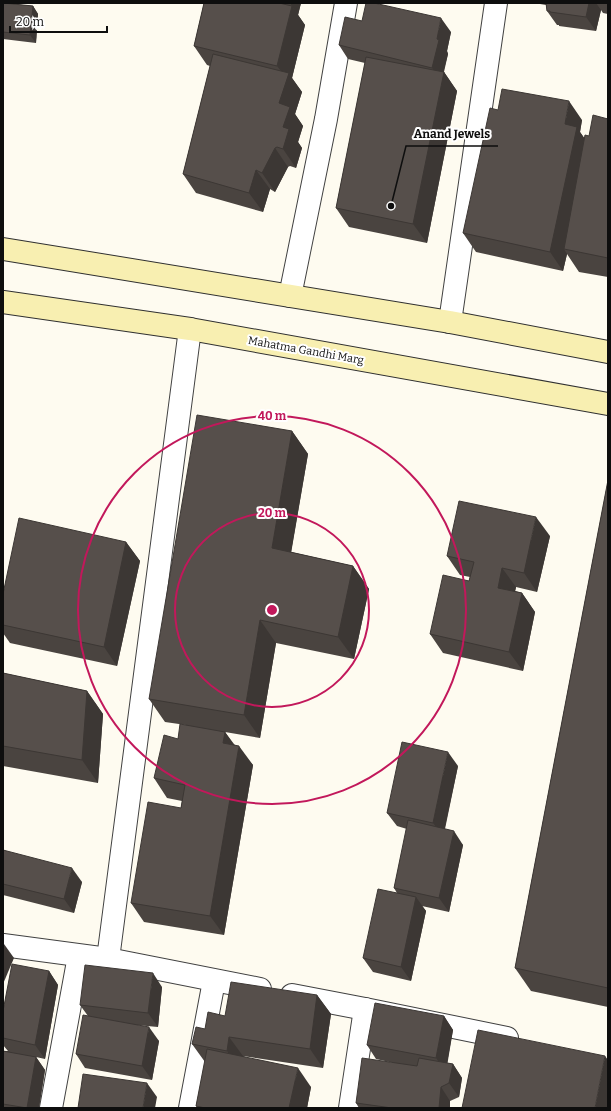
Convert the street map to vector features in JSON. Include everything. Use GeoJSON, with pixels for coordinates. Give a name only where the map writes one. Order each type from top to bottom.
{"type":"FeatureCollection","features":[{"type":"Feature","properties":{"kind":"main road"},"geometry":{"type":"LineString","coordinates":[[3,249],[450,322],[608,352]]}},
{"type":"Feature","properties":{"kind":"main road","name":"Mahatma Gandhi Marg"},"geometry":{"type":"LineString","coordinates":[[3,302],[190,329],[608,404]]}},
{"type":"Feature","properties":{"kind":"street"},"geometry":{"type":"LineString","coordinates":[[290,296],[326,119],[346,3]]}},
{"type":"Feature","properties":{"kind":"street"},"geometry":{"type":"LineString","coordinates":[[450,322],[496,3]]}},
{"type":"Feature","properties":{"kind":"street"},"geometry":{"type":"LineString","coordinates":[[108,959],[190,329]]}},
{"type":"Feature","properties":{"kind":"street"},"geometry":{"type":"LineString","coordinates":[[3,946],[108,959],[214,981],[365,1008],[524,1042]]}},
{"type":"Feature","properties":{"kind":"street"},"geometry":{"type":"LineString","coordinates":[[51,1108],[79,956]]}},
{"type":"Feature","properties":{"kind":"street"},"geometry":{"type":"LineString","coordinates":[[190,1108],[214,981]]}},
{"type":"Feature","properties":{"kind":"street"},"geometry":{"type":"LineString","coordinates":[[350,1108],[365,1008]]}},
{"type":"Feature","properties":{"kind":"building"},"geometry":{"type":"Polygon","coordinates":[[[3,3],[33,6],[30,35],[3,32],[3,3]]]}},
{"type":"Feature","properties":{"kind":"building"},"geometry":{"type":"Polygon","coordinates":[[[204,3],[279,3],[292,6],[277,66],[194,46],[204,3]]]}},
{"type":"Feature","properties":{"kind":"building"},"geometry":{"type":"Polygon","coordinates":[[[366,3],[374,3],[441,18],[437,39],[439,40],[432,68],[339,45],[345,17],[362,21],[366,3]]]}},
{"type":"Feature","properties":{"kind":"building"},"geometry":{"type":"Polygon","coordinates":[[[546,3],[589,3],[586,17],[547,11],[546,3]]]}},
{"type":"Feature","properties":{"kind":"building"},"geometry":{"type":"Polygon","coordinates":[[[213,54],[289,73],[279,103],[290,107],[283,127],[289,129],[283,149],[277,147],[275,148],[262,173],[256,170],[249,193],[183,174],[213,54]]]}},
{"type":"Feature","properties":{"kind":"building"},"geometry":{"type":"Polygon","coordinates":[[[366,57],[444,72],[413,224],[336,208],[366,57]]]}},
{"type":"Feature","properties":{"kind":"building"},"geometry":{"type":"Polygon","coordinates":[[[502,89],[569,101],[565,124],[577,127],[550,252],[463,233],[490,108],[498,110],[502,89]]]}},
{"type":"Feature","properties":{"kind":"building"},"geometry":{"type":"Polygon","coordinates":[[[593,115],[608,119],[608,258],[564,249],[585,135],[589,136],[593,115]]]}},
{"type":"Feature","properties":{"kind":"building"},"geometry":{"type":"Polygon","coordinates":[[[197,415],[292,431],[272,548],[353,566],[338,637],[260,620],[244,715],[149,699],[197,415]]]}},
{"type":"Feature","properties":{"kind":"building"},"geometry":{"type":"Polygon","coordinates":[[[608,480],[608,988],[515,968],[608,480]]]}},
{"type":"Feature","properties":{"kind":"building"},"geometry":{"type":"Polygon","coordinates":[[[459,501],[536,517],[524,573],[502,568],[498,588],[522,593],[509,652],[430,634],[443,575],[469,581],[474,562],[447,556],[459,501]]]}},
{"type":"Feature","properties":{"kind":"building"},"geometry":{"type":"Polygon","coordinates":[[[19,518],[126,542],[104,647],[3,625],[3,594],[19,518]]]}},
{"type":"Feature","properties":{"kind":"building"},"geometry":{"type":"Polygon","coordinates":[[[3,673],[87,691],[82,760],[3,746],[3,673]]]}},
{"type":"Feature","properties":{"kind":"building"},"geometry":{"type":"Polygon","coordinates":[[[180,724],[225,732],[223,743],[239,746],[210,916],[131,903],[148,802],[181,808],[185,785],[154,778],[164,735],[178,739],[180,724]]]}},
{"type":"Feature","properties":{"kind":"building"},"geometry":{"type":"Polygon","coordinates":[[[402,742],[448,752],[433,823],[387,813],[402,742]]]}},
{"type":"Feature","properties":{"kind":"building"},"geometry":{"type":"Polygon","coordinates":[[[408,820],[454,831],[439,898],[394,888],[408,820]]]}},
{"type":"Feature","properties":{"kind":"building"},"geometry":{"type":"Polygon","coordinates":[[[3,850],[72,868],[64,899],[3,884],[3,850]]]}},
{"type":"Feature","properties":{"kind":"building"},"geometry":{"type":"Polygon","coordinates":[[[378,889],[416,897],[401,967],[363,958],[378,889]]]}},
{"type":"Feature","properties":{"kind":"building"},"geometry":{"type":"Polygon","coordinates":[[[12,964],[49,971],[35,1045],[3,1038],[3,1011],[12,964]]]}},
{"type":"Feature","properties":{"kind":"building"},"geometry":{"type":"Polygon","coordinates":[[[85,965],[153,973],[148,1013],[80,1005],[85,965]]]}},
{"type":"Feature","properties":{"kind":"building"},"geometry":{"type":"Polygon","coordinates":[[[231,982],[317,995],[310,1049],[229,1037],[227,1051],[192,1044],[196,1027],[205,1029],[208,1012],[225,1016],[231,982]]]}},
{"type":"Feature","properties":{"kind":"building"},"geometry":{"type":"Polygon","coordinates":[[[375,1003],[444,1016],[436,1058],[367,1045],[375,1003]]]}},
{"type":"Feature","properties":{"kind":"building"},"geometry":{"type":"Polygon","coordinates":[[[83,1015],[149,1027],[142,1066],[76,1054],[83,1015]]]}},
{"type":"Feature","properties":{"kind":"building"},"geometry":{"type":"Polygon","coordinates":[[[478,1030],[605,1056],[595,1108],[462,1108],[478,1030]]]}},
{"type":"Feature","properties":{"kind":"building"},"geometry":{"type":"Polygon","coordinates":[[[207,1049],[298,1068],[289,1108],[205,1108],[196,1106],[207,1049]]]}},
{"type":"Feature","properties":{"kind":"building"},"geometry":{"type":"Polygon","coordinates":[[[3,1051],[36,1057],[27,1108],[3,1104],[3,1051]]]}},
{"type":"Feature","properties":{"kind":"building"},"geometry":{"type":"Polygon","coordinates":[[[362,1058],[417,1066],[419,1058],[453,1064],[449,1083],[441,1087],[439,1108],[392,1108],[356,1103],[362,1058]]]}},
{"type":"Feature","properties":{"kind":"building"},"geometry":{"type":"Polygon","coordinates":[[[83,1074],[147,1083],[143,1108],[78,1108],[83,1074]]]}},
{"type":"Feature","properties":{"kind":"place","name":"Anand Jewels"},"geometry":{"type":"Point","coordinates":[391,206]}}]}
